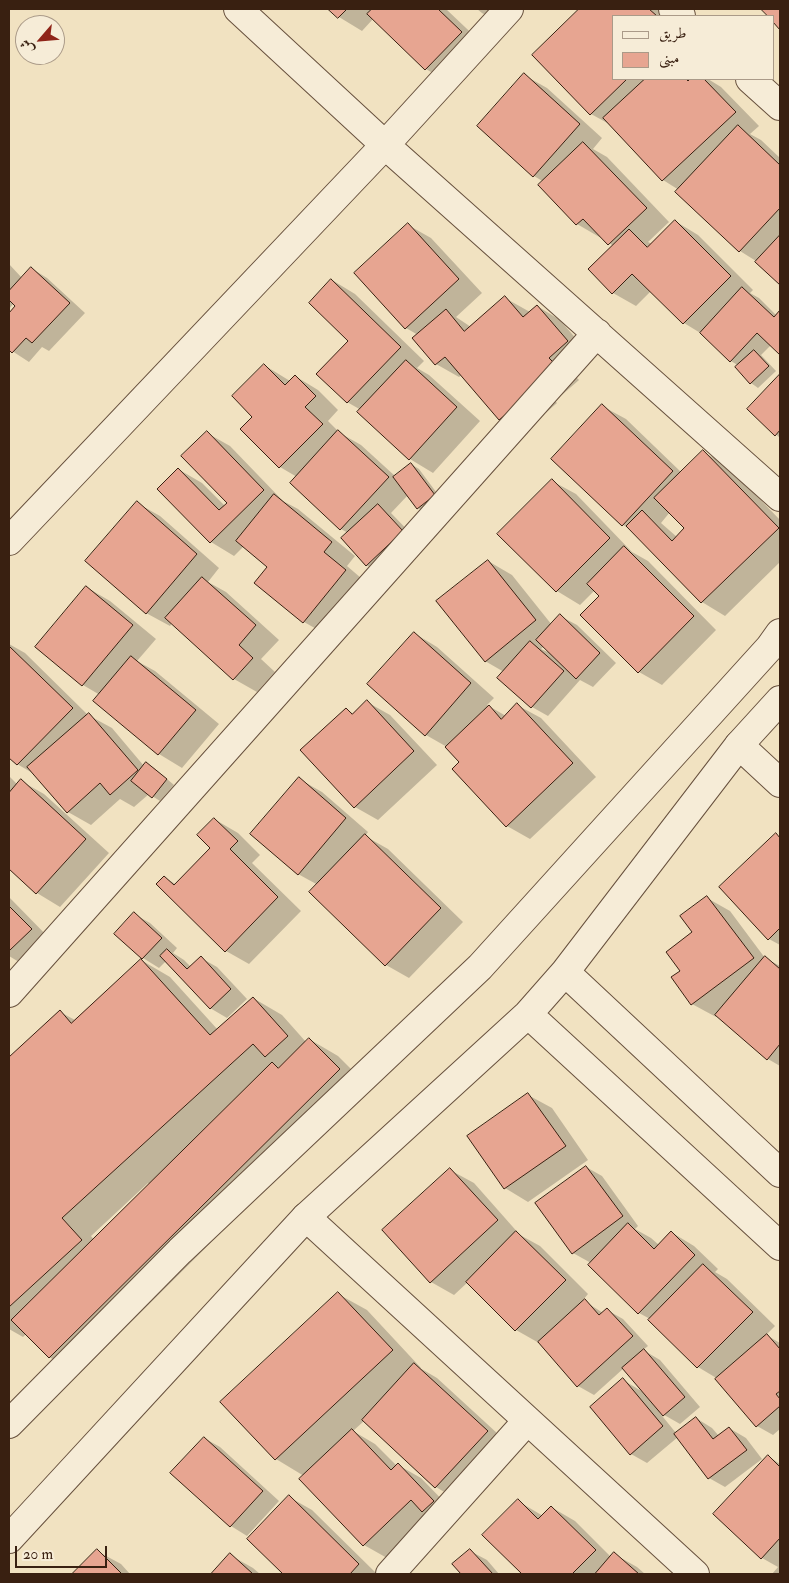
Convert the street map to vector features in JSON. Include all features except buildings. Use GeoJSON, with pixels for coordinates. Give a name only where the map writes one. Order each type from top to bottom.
{"type":"FeatureCollection","features":[{"type":"Feature","properties":{"kind":"street"},"geometry":{"type":"LineString","coordinates":[[238,9],[385,145],[780,497]]}},
{"type":"Feature","properties":{"kind":"street"},"geometry":{"type":"LineString","coordinates":[[9,541],[385,145],[509,9]]}},
{"type":"Feature","properties":{"kind":"street"},"geometry":{"type":"LineString","coordinates":[[751,80],[780,106]]}},
{"type":"Feature","properties":{"kind":"street"},"geometry":{"type":"LineString","coordinates":[[9,993],[597,333]]}},
{"type":"Feature","properties":{"kind":"street"},"geometry":{"type":"LineString","coordinates":[[9,1423],[180,1251],[480,967],[780,633]]}},
{"type":"Feature","properties":{"kind":"street"},"geometry":{"type":"LineString","coordinates":[[9,1539],[306,1217],[528,1014],[565,972],[739,745],[780,700]]}},
{"type":"Feature","properties":{"kind":"street"},"geometry":{"type":"LineString","coordinates":[[739,745],[780,783]]}},
{"type":"Feature","properties":{"kind":"street"},"geometry":{"type":"LineString","coordinates":[[565,972],[780,1173]]}},
{"type":"Feature","properties":{"kind":"street"},"geometry":{"type":"LineString","coordinates":[[528,1014],[780,1246]]}},
{"type":"Feature","properties":{"kind":"street"},"geometry":{"type":"LineString","coordinates":[[306,1217],[695,1574]]}},
{"type":"Feature","properties":{"kind":"street"},"geometry":{"type":"LineString","coordinates":[[390,1574],[528,1421]]}}]}
